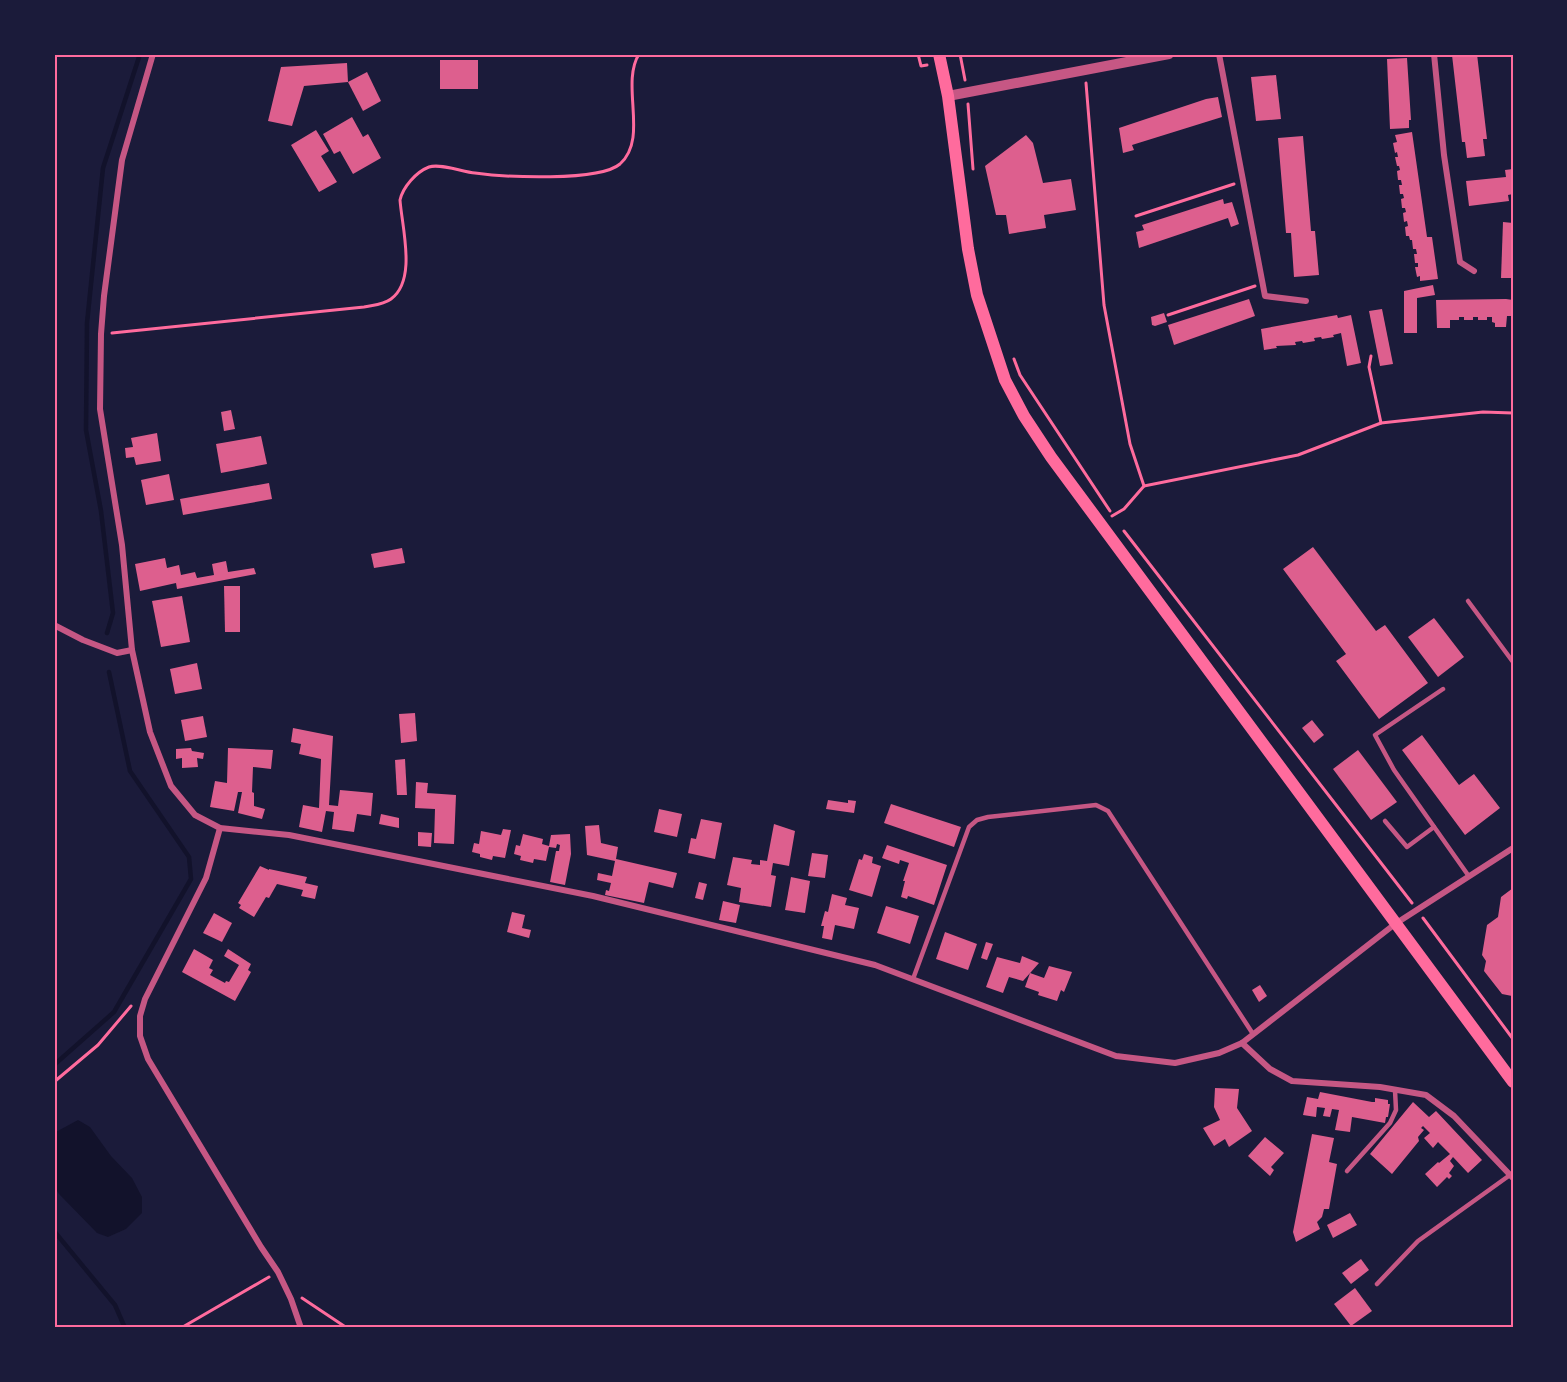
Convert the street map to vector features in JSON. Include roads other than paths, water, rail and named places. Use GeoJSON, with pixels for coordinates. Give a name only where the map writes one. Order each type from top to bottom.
{"type":"FeatureCollection","features":[{"type":"Feature","properties":{"kind":"main road"},"geometry":{"type":"LineString","coordinates":[[939,54],[948,96],[968,249],[977,295],[1005,380],[1024,416],[1051,457],[1513,1082]]}},
{"type":"Feature","properties":{"kind":"street"},"geometry":{"type":"LineString","coordinates":[[153,54],[122,160],[104,296],[100,409],[122,545],[132,650],[150,732],[171,786],[195,814],[220,828],[289,835],[593,896],[874,965],[1116,1056],[1175,1063],[1219,1053],[1242,1043],[1395,924],[1467,875],[1513,848]]}},
{"type":"Feature","properties":{"kind":"street"},"geometry":{"type":"LineString","coordinates":[[948,96],[1168,54]]}},
{"type":"Feature","properties":{"kind":"street"},"geometry":{"type":"LineString","coordinates":[[1219,54],[1265,296],[1306,301]]}},
{"type":"Feature","properties":{"kind":"street"},"geometry":{"type":"LineString","coordinates":[[1434,54],[1444,155],[1460,262],[1474,271]]}},
{"type":"Feature","properties":{"kind":"street"},"geometry":{"type":"LineString","coordinates":[[54,626],[117,653],[132,650]]}},
{"type":"Feature","properties":{"kind":"street"},"geometry":{"type":"LineString","coordinates":[[220,828],[206,878],[145,999],[140,1016],[140,1036],[148,1059],[278,1272],[301,1328]]}},
{"type":"Feature","properties":{"kind":"street"},"geometry":{"type":"LineString","coordinates":[[1242,1043],[1270,1069],[1292,1081],[1380,1087],[1426,1095],[1454,1116],[1512,1177]]}},
{"type":"Feature","properties":{"kind":"lane"},"geometry":{"type":"LineString","coordinates":[[1468,601],[1513,662]]}},
{"type":"Feature","properties":{"kind":"lane"},"geometry":{"type":"LineString","coordinates":[[1443,689],[1375,735],[1394,770],[1467,875]]}},
{"type":"Feature","properties":{"kind":"lane"},"geometry":{"type":"LineString","coordinates":[[913,979],[964,835],[973,823],[988,818],[1096,805],[1108,811],[1253,1034]]}},
{"type":"Feature","properties":{"kind":"lane"},"geometry":{"type":"LineString","coordinates":[[1385,821],[1407,847],[1434,827]]}},
{"type":"Feature","properties":{"kind":"lane"},"geometry":{"type":"LineString","coordinates":[[1347,1171],[1390,1123],[1396,1110],[1395,1090]]}},
{"type":"Feature","properties":{"kind":"lane"},"geometry":{"type":"LineString","coordinates":[[1377,1284],[1418,1241],[1512,1177]]}},
{"type":"Feature","properties":{"kind":"waterway"},"geometry":{"type":"LineString","coordinates":[[107,633],[113,613],[101,511],[86,430],[87,323],[103,168],[140,54]]}},
{"type":"Feature","properties":{"kind":"waterway"},"geometry":{"type":"LineString","coordinates":[[54,1065],[114,1012],[191,879],[189,857],[130,771],[109,672]]}},
{"type":"Feature","properties":{"kind":"waterway"},"geometry":{"type":"LineString","coordinates":[[54,1231],[115,1305],[125,1328]]}}]}
